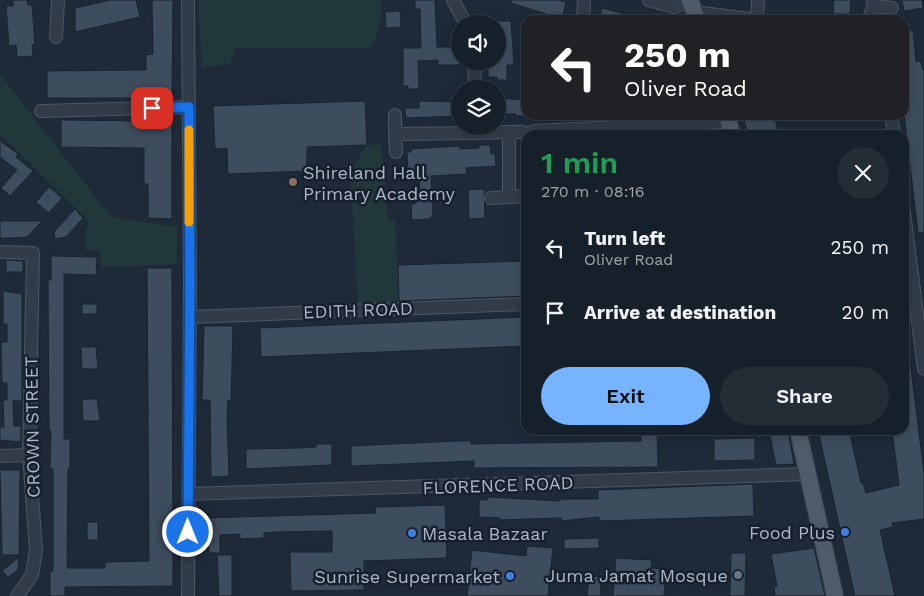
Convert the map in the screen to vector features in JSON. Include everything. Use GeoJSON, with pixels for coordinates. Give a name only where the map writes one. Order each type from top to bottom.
{"type":"FeatureCollection","features":[{"type":"Feature","properties":{"kind":"main road"},"geometry":{"type":"LineString","coordinates":[[799,435],[835,596]]}},
{"type":"Feature","properties":{"kind":"street"},"geometry":{"type":"LineString","coordinates":[[56,37],[58,0]]}},
{"type":"Feature","properties":{"kind":"street"},"geometry":{"type":"LineString","coordinates":[[188,0],[190,317],[188,596]]}},
{"type":"Feature","properties":{"kind":"street"},"geometry":{"type":"LineString","coordinates":[[453,0],[461,15]]}},
{"type":"Feature","properties":{"kind":"street"},"geometry":{"type":"LineString","coordinates":[[583,15],[584,0]]}},
{"type":"Feature","properties":{"kind":"street"},"geometry":{"type":"LineString","coordinates":[[649,0],[730,15]]}},
{"type":"Feature","properties":{"kind":"street"},"geometry":{"type":"LineString","coordinates":[[757,15],[758,0]]}},
{"type":"Feature","properties":{"kind":"street"},"geometry":{"type":"LineString","coordinates":[[869,15],[873,3],[892,8]]}},
{"type":"Feature","properties":{"kind":"street"},"geometry":{"type":"LineString","coordinates":[[41,111],[189,107]]}},
{"type":"Feature","properties":{"kind":"street"},"geometry":{"type":"LineString","coordinates":[[395,115],[396,152]]}},
{"type":"Feature","properties":{"kind":"street"},"geometry":{"type":"LineString","coordinates":[[639,130],[730,124]]}},
{"type":"Feature","properties":{"kind":"street"},"geometry":{"type":"LineString","coordinates":[[396,134],[451,131]]}},
{"type":"Feature","properties":{"kind":"street"},"geometry":{"type":"LineString","coordinates":[[506,132],[521,131]]}},
{"type":"Feature","properties":{"kind":"street"},"geometry":{"type":"LineString","coordinates":[[509,132],[509,197]]}},
{"type":"Feature","properties":{"kind":"street"},"geometry":{"type":"LineString","coordinates":[[491,198],[521,196]]}},
{"type":"Feature","properties":{"kind":"street"},"geometry":{"type":"LineString","coordinates":[[909,251],[924,369]]}},
{"type":"Feature","properties":{"kind":"street","name":"CROWN STREET"},"geometry":{"type":"LineString","coordinates":[[0,252],[33,253],[29,455],[36,550],[32,576],[17,596]]}},
{"type":"Feature","properties":{"kind":"street","name":"EDITH ROAD"},"geometry":{"type":"LineString","coordinates":[[190,317],[521,304]]}},
{"type":"Feature","properties":{"kind":"street"},"geometry":{"type":"LineString","coordinates":[[0,456],[29,455]]}},
{"type":"Feature","properties":{"kind":"street","name":"FLORENCE ROAD"},"geometry":{"type":"LineString","coordinates":[[188,494],[808,474]]}},
{"type":"Feature","properties":{"kind":"green space"},"geometry":{"type":"Polygon","coordinates":[[[198,0],[382,0],[382,6],[378,30],[371,48],[236,48],[230,64],[202,68],[198,0]]]}},
{"type":"Feature","properties":{"kind":"green space"},"geometry":{"type":"Polygon","coordinates":[[[0,74],[111,217],[177,227],[177,264],[101,267],[100,250],[86,251],[85,235],[89,221],[0,134],[0,74]]]}},
{"type":"Feature","properties":{"kind":"green space"},"geometry":{"type":"Polygon","coordinates":[[[381,144],[388,220],[395,220],[399,302],[358,304],[350,170],[367,145],[381,144]]]}},
{"type":"Feature","properties":{"kind":"building"},"geometry":{"type":"Polygon","coordinates":[[[13,0],[27,0],[28,5],[32,5],[35,45],[32,45],[33,56],[17,57],[16,45],[9,46],[6,6],[13,6],[13,0]]]}},
{"type":"Feature","properties":{"kind":"building"},"geometry":{"type":"Polygon","coordinates":[[[111,0],[136,0],[140,17],[75,32],[75,8],[111,0]]]}},
{"type":"Feature","properties":{"kind":"building"},"geometry":{"type":"Polygon","coordinates":[[[152,0],[173,0],[172,98],[47,98],[47,71],[146,70],[146,55],[153,54],[152,0]]]}},
{"type":"Feature","properties":{"kind":"building"},"geometry":{"type":"Polygon","coordinates":[[[415,0],[435,0],[437,47],[451,47],[451,65],[438,65],[438,60],[418,61],[419,89],[408,89],[408,86],[403,86],[403,48],[421,48],[420,9],[415,9],[415,0]]]}},
{"type":"Feature","properties":{"kind":"building"},"geometry":{"type":"Polygon","coordinates":[[[511,0],[557,0],[566,2],[563,15],[549,15],[511,3],[511,0]]]}},
{"type":"Feature","properties":{"kind":"building"},"geometry":{"type":"Polygon","coordinates":[[[834,0],[851,0],[850,14],[833,14],[834,0]]]}},
{"type":"Feature","properties":{"kind":"building"},"geometry":{"type":"Polygon","coordinates":[[[902,0],[922,0],[923,8],[904,11],[902,0]]]}},
{"type":"Feature","properties":{"kind":"building"},"geometry":{"type":"Polygon","coordinates":[[[602,8],[629,15],[600,15],[602,8]]]}},
{"type":"Feature","properties":{"kind":"building"},"geometry":{"type":"Polygon","coordinates":[[[400,11],[401,27],[386,28],[385,12],[400,11]]]}},
{"type":"Feature","properties":{"kind":"building"},"geometry":{"type":"Polygon","coordinates":[[[506,21],[511,21],[514,65],[507,65],[507,80],[497,80],[497,77],[488,77],[488,70],[506,70],[506,21]]]}},
{"type":"Feature","properties":{"kind":"building"},"geometry":{"type":"Polygon","coordinates":[[[909,30],[913,30],[916,62],[920,61],[924,71],[924,232],[918,233],[909,156],[909,130],[906,130],[905,120],[909,120],[909,30]]]}},
{"type":"Feature","properties":{"kind":"building"},"geometry":{"type":"Polygon","coordinates":[[[506,99],[521,100],[521,116],[516,116],[516,114],[506,114],[506,99]]]}},
{"type":"Feature","properties":{"kind":"building"},"geometry":{"type":"Polygon","coordinates":[[[365,101],[367,145],[307,147],[307,171],[228,174],[227,148],[215,149],[213,106],[365,101]]]}},
{"type":"Feature","properties":{"kind":"building"},"geometry":{"type":"Polygon","coordinates":[[[419,101],[451,102],[451,116],[406,118],[405,108],[419,108],[419,101]]]}},
{"type":"Feature","properties":{"kind":"building"},"geometry":{"type":"Polygon","coordinates":[[[144,119],[172,119],[172,219],[148,218],[148,184],[144,184],[144,148],[61,147],[61,120],[144,121],[144,119]]]}},
{"type":"Feature","properties":{"kind":"building"},"geometry":{"type":"Polygon","coordinates":[[[744,120],[775,120],[778,130],[747,130],[744,120]]]}},
{"type":"Feature","properties":{"kind":"building"},"geometry":{"type":"Polygon","coordinates":[[[0,141],[18,154],[16,157],[33,171],[10,196],[1,188],[17,170],[0,157],[0,141]]]}},
{"type":"Feature","properties":{"kind":"building"},"geometry":{"type":"Polygon","coordinates":[[[479,145],[490,145],[491,154],[495,154],[496,166],[466,168],[467,174],[431,176],[433,215],[429,219],[412,220],[411,204],[415,204],[415,195],[420,195],[419,175],[408,176],[407,152],[411,152],[411,149],[460,146],[460,149],[479,148],[479,145]]]}},
{"type":"Feature","properties":{"kind":"building"},"geometry":{"type":"Polygon","coordinates":[[[49,187],[62,198],[49,213],[36,202],[49,187]]]}},
{"type":"Feature","properties":{"kind":"building"},"geometry":{"type":"Polygon","coordinates":[[[484,189],[485,218],[469,219],[468,190],[484,189]]]}},
{"type":"Feature","properties":{"kind":"building"},"geometry":{"type":"Polygon","coordinates":[[[75,209],[83,218],[66,237],[55,239],[54,232],[75,209]]]}},
{"type":"Feature","properties":{"kind":"building"},"geometry":{"type":"Polygon","coordinates":[[[0,221],[42,221],[27,237],[0,238],[0,221]]]}},
{"type":"Feature","properties":{"kind":"building"},"geometry":{"type":"Polygon","coordinates":[[[51,256],[97,257],[96,275],[64,274],[64,439],[70,439],[67,568],[105,568],[105,562],[149,561],[147,268],[172,268],[173,586],[65,587],[65,596],[50,596],[50,571],[53,571],[53,469],[50,469],[48,280],[51,280],[51,256]]]}},
{"type":"Feature","properties":{"kind":"building"},"geometry":{"type":"Polygon","coordinates":[[[6,260],[23,261],[23,272],[6,272],[6,260]]]}},
{"type":"Feature","properties":{"kind":"building"},"geometry":{"type":"Polygon","coordinates":[[[521,261],[521,296],[399,301],[398,265],[521,261]]]}},
{"type":"Feature","properties":{"kind":"building"},"geometry":{"type":"Polygon","coordinates":[[[3,291],[22,294],[22,401],[13,401],[14,426],[21,426],[21,442],[0,440],[0,427],[4,427],[3,400],[7,400],[7,383],[2,383],[1,342],[7,342],[7,324],[3,324],[3,291]]]}},
{"type":"Feature","properties":{"kind":"building"},"geometry":{"type":"Polygon","coordinates":[[[82,304],[97,304],[97,314],[82,314],[82,304]]]}},
{"type":"Feature","properties":{"kind":"building"},"geometry":{"type":"Polygon","coordinates":[[[521,317],[521,346],[261,357],[260,328],[521,317]]]}},
{"type":"Feature","properties":{"kind":"building"},"geometry":{"type":"Polygon","coordinates":[[[204,326],[233,326],[231,401],[228,400],[227,419],[229,476],[211,477],[210,400],[202,400],[204,326]]]}},
{"type":"Feature","properties":{"kind":"building"},"geometry":{"type":"Polygon","coordinates":[[[81,347],[96,347],[98,369],[82,369],[81,347]]]}},
{"type":"Feature","properties":{"kind":"building"},"geometry":{"type":"Polygon","coordinates":[[[910,361],[924,473],[924,519],[892,523],[893,527],[880,530],[895,596],[855,596],[819,435],[850,435],[861,483],[863,483],[866,493],[899,485],[893,435],[909,435],[910,361]]]}},
{"type":"Feature","properties":{"kind":"building"},"geometry":{"type":"Polygon","coordinates":[[[82,399],[97,399],[100,421],[83,421],[82,399]]]}},
{"type":"Feature","properties":{"kind":"building"},"geometry":{"type":"Polygon","coordinates":[[[641,435],[657,435],[658,467],[474,468],[474,461],[351,466],[351,446],[456,441],[471,441],[471,444],[641,441],[641,435]]]}},
{"type":"Feature","properties":{"kind":"building"},"geometry":{"type":"Polygon","coordinates":[[[770,435],[789,435],[794,464],[776,465],[770,435]]]}},
{"type":"Feature","properties":{"kind":"building"},"geometry":{"type":"Polygon","coordinates":[[[755,438],[755,460],[714,461],[714,439],[755,438]]]}},
{"type":"Feature","properties":{"kind":"building"},"geometry":{"type":"Polygon","coordinates":[[[316,444],[332,444],[332,465],[246,469],[246,449],[316,447],[316,444]]]}},
{"type":"Feature","properties":{"kind":"building"},"geometry":{"type":"Polygon","coordinates":[[[0,470],[20,470],[19,555],[2,555],[0,470]]]}},
{"type":"Feature","properties":{"kind":"building"},"geometry":{"type":"Polygon","coordinates":[[[753,484],[754,516],[599,521],[599,517],[561,521],[561,518],[500,520],[500,518],[479,517],[479,500],[487,500],[487,497],[560,501],[560,499],[598,499],[598,490],[753,484]]]}},
{"type":"Feature","properties":{"kind":"building"},"geometry":{"type":"Polygon","coordinates":[[[445,505],[447,558],[364,561],[364,590],[291,591],[290,552],[332,552],[332,531],[264,533],[264,538],[240,539],[240,534],[220,535],[220,553],[209,553],[208,535],[204,535],[204,518],[376,513],[375,507],[445,505]]]}},
{"type":"Feature","properties":{"kind":"building"},"geometry":{"type":"Polygon","coordinates":[[[87,522],[98,522],[98,540],[87,540],[87,522]]]}},
{"type":"Feature","properties":{"kind":"building"},"geometry":{"type":"Polygon","coordinates":[[[599,538],[599,548],[564,549],[564,539],[599,538]]]}},
{"type":"Feature","properties":{"kind":"building","name":"Sunrise Supermarket"},"geometry":{"type":"Polygon","coordinates":[[[527,546],[553,548],[548,596],[467,596],[472,550],[526,556],[527,546]]]}},
{"type":"Feature","properties":{"kind":"building"},"geometry":{"type":"Polygon","coordinates":[[[814,548],[825,596],[775,596],[774,586],[777,586],[771,554],[814,548]]]}},
{"type":"Feature","properties":{"kind":"building","name":"Juma Jamat Mosque"},"geometry":{"type":"Polygon","coordinates":[[[731,553],[746,553],[745,596],[730,596],[731,553]]]}},
{"type":"Feature","properties":{"kind":"building"},"geometry":{"type":"Polygon","coordinates":[[[217,555],[232,555],[232,596],[219,596],[217,555]]]}},
{"type":"Feature","properties":{"kind":"building"},"geometry":{"type":"Polygon","coordinates":[[[19,557],[18,570],[8,577],[2,571],[19,557]]]}},
{"type":"Feature","properties":{"kind":"building"},"geometry":{"type":"Polygon","coordinates":[[[616,558],[652,560],[651,568],[666,569],[664,596],[613,596],[616,558]]]}},
{"type":"Feature","properties":{"kind":"building"},"geometry":{"type":"Polygon","coordinates":[[[589,576],[600,577],[601,596],[587,596],[589,576]]]}},
{"type":"Feature","properties":{"kind":"slow traffic"},"geometry":{"type":"LineString","coordinates":[[189,130],[189,222]]}},
{"type":"Feature","properties":{"kind":"place","name":"Shireland Hall Primary Academy"},"geometry":{"type":"Point","coordinates":[293,182]}},
{"type":"Feature","properties":{"kind":"place","name":"Food Plus"},"geometry":{"type":"Point","coordinates":[845,532]}},
{"type":"Feature","properties":{"kind":"place","name":"Masala Bazaar"},"geometry":{"type":"Point","coordinates":[412,533]}},
{"type":"Feature","properties":{"kind":"place","name":"Juma Jamat Mosque"},"geometry":{"type":"Point","coordinates":[738,575]}},
{"type":"Feature","properties":{"kind":"place","name":"Sunrise Supermarket"},"geometry":{"type":"Point","coordinates":[510,576]}},
{"type":"Feature","properties":{"kind":"route"},"geometry":{"type":"LineString","coordinates":[[152,108],[189,107],[188,532]]}}]}
